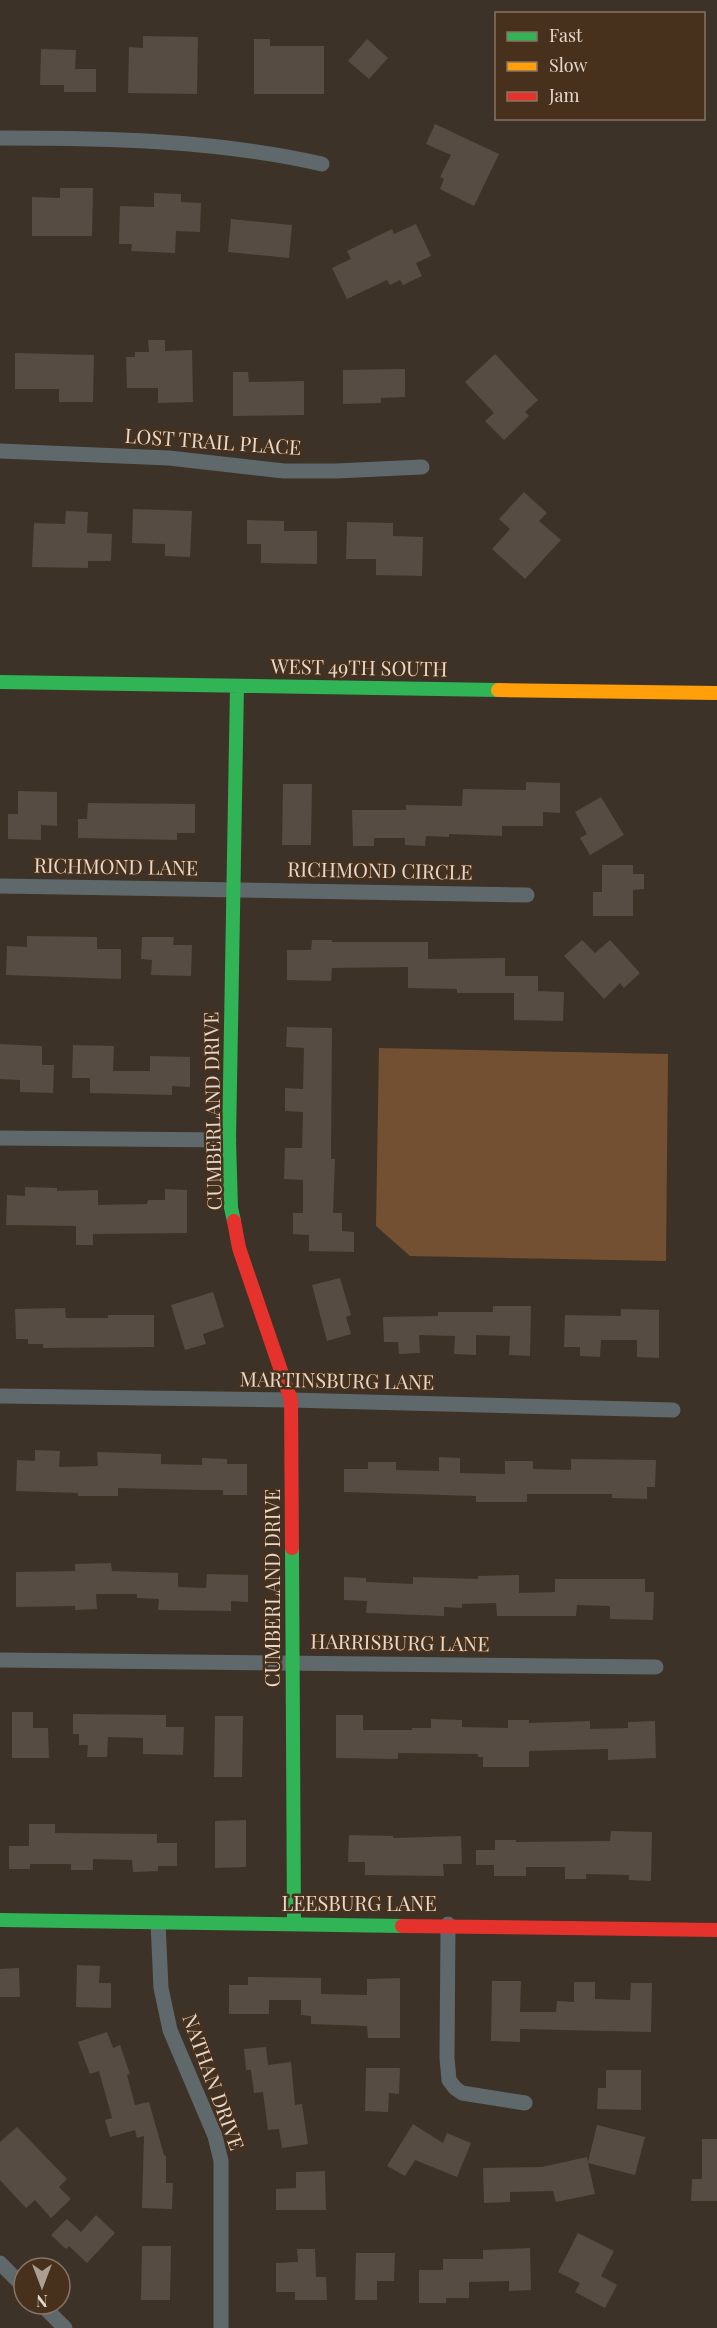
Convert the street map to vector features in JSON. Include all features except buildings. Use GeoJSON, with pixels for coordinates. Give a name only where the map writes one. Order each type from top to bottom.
{"type":"FeatureCollection","features":[{"type":"Feature","properties":{"kind":"street"},"geometry":{"type":"LineString","coordinates":[[0,138],[178,142],[281,155],[322,164]]}},
{"type":"Feature","properties":{"kind":"street","name":"LOST TRAIL PLACE"},"geometry":{"type":"LineString","coordinates":[[0,452],[169,458],[284,471],[422,467]]}},
{"type":"Feature","properties":{"kind":"street","name":"WEST 49TH SOUTH"},"geometry":{"type":"LineString","coordinates":[[0,682],[717,693]]}},
{"type":"Feature","properties":{"kind":"street","name":"CUMBERLAND DRIVE"},"geometry":{"type":"LineString","coordinates":[[237,686],[229,1140],[231,1208],[239,1248],[291,1400],[294,1923]]}},
{"type":"Feature","properties":{"kind":"street","name":"RICHMOND LANE"},"geometry":{"type":"LineString","coordinates":[[0,886],[232,889]]}},
{"type":"Feature","properties":{"kind":"street","name":"RICHMOND CIRCLE"},"geometry":{"type":"LineString","coordinates":[[232,889],[527,895]]}},
{"type":"Feature","properties":{"kind":"street"},"geometry":{"type":"LineString","coordinates":[[0,1138],[229,1140]]}},
{"type":"Feature","properties":{"kind":"street","name":"MARTINSBURG LANE"},"geometry":{"type":"LineString","coordinates":[[0,1396],[291,1400],[673,1410]]}},
{"type":"Feature","properties":{"kind":"street","name":"HARRISBURG LANE"},"geometry":{"type":"LineString","coordinates":[[0,1660],[656,1667]]}},
{"type":"Feature","properties":{"kind":"street","name":"LEESBURG LANE"},"geometry":{"type":"LineString","coordinates":[[0,1920],[717,1929]]}},
{"type":"Feature","properties":{"kind":"street","name":"NATHAN DRIVE"},"geometry":{"type":"LineString","coordinates":[[158,1923],[161,1988],[170,2030],[215,2136],[221,2161],[221,2328]]}},
{"type":"Feature","properties":{"kind":"street"},"geometry":{"type":"LineString","coordinates":[[448,1924],[447,2058],[449,2080],[462,2093],[525,2103]]}},
{"type":"Feature","properties":{"kind":"street"},"geometry":{"type":"LineString","coordinates":[[0,2263],[12,2275]]}},
{"type":"Feature","properties":{"kind":"street"},"geometry":{"type":"LineString","coordinates":[[53,2316],[65,2328]]}},
{"type":"Feature","properties":{"kind":"shaded area"},"geometry":{"type":"Polygon","coordinates":[[[379,1048],[668,1054],[666,1261],[410,1256],[376,1226],[379,1048]]]}},
{"type":"Feature","properties":{"kind":"traffic: fast"},"geometry":{"type":"LineString","coordinates":[[0,682],[498,690]]}},
{"type":"Feature","properties":{"kind":"traffic: fast"},"geometry":{"type":"LineString","coordinates":[[234,1221],[231,1208],[229,1140],[237,686]]}},
{"type":"Feature","properties":{"kind":"traffic: fast"},"geometry":{"type":"LineString","coordinates":[[292,1548],[294,1923]]}},
{"type":"Feature","properties":{"kind":"traffic: fast"},"geometry":{"type":"LineString","coordinates":[[0,1920],[402,1926]]}},
{"type":"Feature","properties":{"kind":"traffic: slow"},"geometry":{"type":"LineString","coordinates":[[498,690],[717,693]]}},
{"type":"Feature","properties":{"kind":"traffic: jam"},"geometry":{"type":"LineString","coordinates":[[234,1221],[239,1248],[291,1400],[292,1548]]}},
{"type":"Feature","properties":{"kind":"traffic: jam"},"geometry":{"type":"LineString","coordinates":[[402,1926],[717,1930]]}}]}
